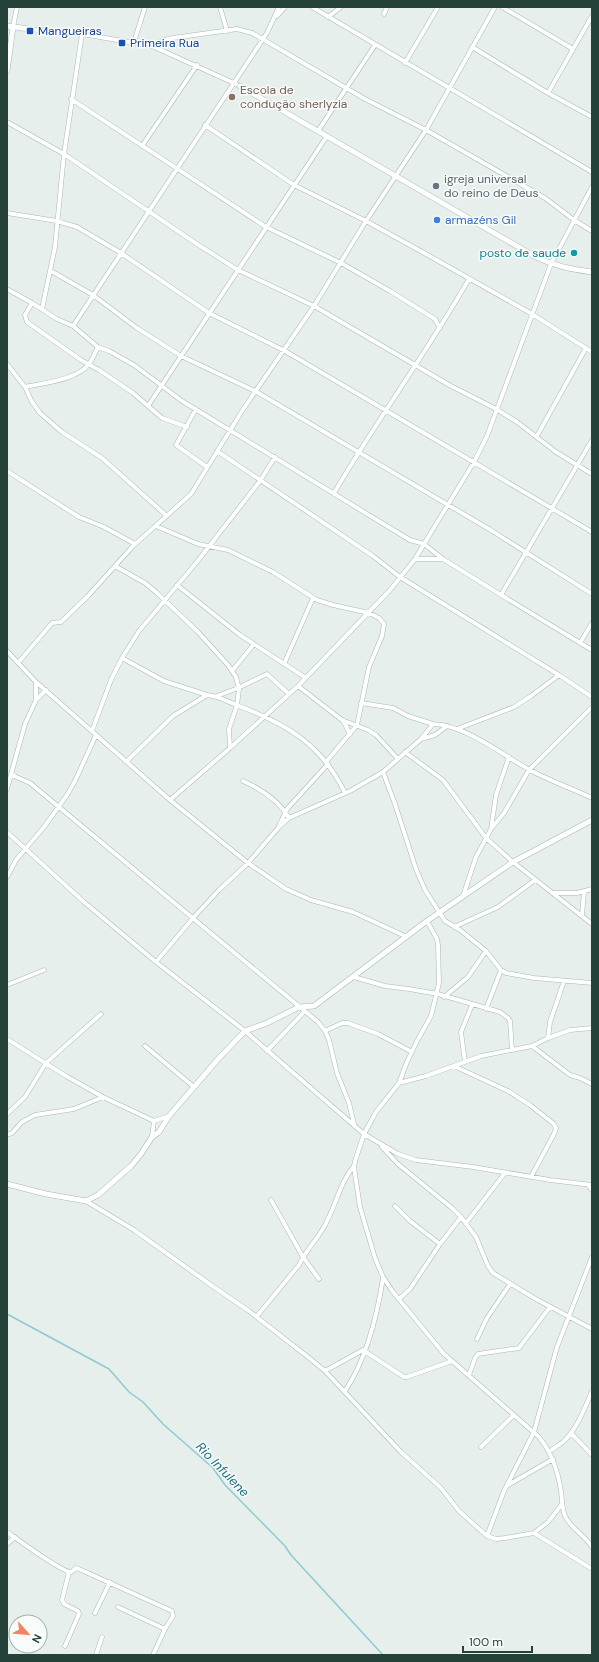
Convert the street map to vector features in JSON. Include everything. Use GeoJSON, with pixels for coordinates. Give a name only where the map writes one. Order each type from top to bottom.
{"type":"FeatureCollection","features":[{"type":"Feature","properties":{"kind":"street"},"geometry":{"type":"LineString","coordinates":[[7,71],[17,7]]}},
{"type":"Feature","properties":{"kind":"street"},"geometry":{"type":"LineString","coordinates":[[134,42],[144,7]]}},
{"type":"Feature","properties":{"kind":"street"},"geometry":{"type":"LineString","coordinates":[[220,7],[227,31]]}},
{"type":"Feature","properties":{"kind":"street"},"geometry":{"type":"LineString","coordinates":[[73,326],[234,83],[263,38],[279,7]]}},
{"type":"Feature","properties":{"kind":"street"},"geometry":{"type":"LineString","coordinates":[[275,17],[285,7]]}},
{"type":"Feature","properties":{"kind":"street"},"geometry":{"type":"LineString","coordinates":[[312,7],[592,172]]}},
{"type":"Feature","properties":{"kind":"street"},"geometry":{"type":"LineString","coordinates":[[328,17],[341,7]]}},
{"type":"Feature","properties":{"kind":"street"},"geometry":{"type":"LineString","coordinates":[[384,14],[387,7]]}},
{"type":"Feature","properties":{"kind":"street"},"geometry":{"type":"LineString","coordinates":[[405,63],[438,7]]}},
{"type":"Feature","properties":{"kind":"street"},"geometry":{"type":"LineString","coordinates":[[18,664],[52,623],[61,622],[88,596],[135,544],[191,494],[255,391],[314,306],[366,221],[426,130],[495,7]]}},
{"type":"Feature","properties":{"kind":"street"},"geometry":{"type":"LineString","coordinates":[[502,7],[573,49]]}},
{"type":"Feature","properties":{"kind":"street"},"geometry":{"type":"LineString","coordinates":[[548,93],[592,16]]}},
{"type":"Feature","properties":{"kind":"street"},"geometry":{"type":"LineString","coordinates":[[7,26],[82,34],[152,46],[197,65],[240,86],[551,264],[569,269],[592,272]]}},
{"type":"Feature","properties":{"kind":"street"},"geometry":{"type":"LineString","coordinates":[[152,46],[164,40],[237,29],[263,38],[346,88],[426,130],[545,198],[574,220],[592,231]]}},
{"type":"Feature","properties":{"kind":"street"},"geometry":{"type":"LineString","coordinates":[[42,309],[51,272],[55,247],[64,154],[82,34]]}},
{"type":"Feature","properties":{"kind":"street"},"geometry":{"type":"LineString","coordinates":[[318,131],[375,45]]}},
{"type":"Feature","properties":{"kind":"street"},"geometry":{"type":"LineString","coordinates":[[472,46],[548,93],[592,117]]}},
{"type":"Feature","properties":{"kind":"street"},"geometry":{"type":"LineString","coordinates":[[142,146],[197,65]]}},
{"type":"Feature","properties":{"kind":"street"},"geometry":{"type":"LineString","coordinates":[[71,100],[266,227],[341,263],[436,319],[440,328]]}},
{"type":"Feature","properties":{"kind":"street"},"geometry":{"type":"LineString","coordinates":[[7,122],[64,154],[148,212],[238,270],[314,306],[496,409],[537,436],[556,452],[592,474]]}},
{"type":"Feature","properties":{"kind":"street"},"geometry":{"type":"LineString","coordinates":[[205,125],[294,185],[366,221],[532,314],[592,352]]}},
{"type":"Feature","properties":{"kind":"street"},"geometry":{"type":"LineString","coordinates":[[148,406],[327,136]]}},
{"type":"Feature","properties":{"kind":"street"},"geometry":{"type":"LineString","coordinates":[[170,800],[266,717],[290,694],[369,613],[415,559],[449,505],[487,436],[551,264],[592,187]]}},
{"type":"Feature","properties":{"kind":"street"},"geometry":{"type":"LineString","coordinates":[[7,213],[57,221],[77,227],[121,253],[209,313],[284,351],[592,532]]}},
{"type":"Feature","properties":{"kind":"street"},"geometry":{"type":"LineString","coordinates":[[51,272],[93,295],[137,328],[181,356],[255,391],[358,453],[449,505],[592,594]]}},
{"type":"Feature","properties":{"kind":"street"},"geometry":{"type":"LineString","coordinates":[[334,493],[415,364],[447,317],[469,279]]}},
{"type":"Feature","properties":{"kind":"street"},"geometry":{"type":"LineString","coordinates":[[7,289],[57,319],[73,326],[98,347],[126,360],[196,409],[307,478],[410,540],[424,544],[444,559],[501,595],[592,650]]}},
{"type":"Feature","properties":{"kind":"street"},"geometry":{"type":"LineString","coordinates":[[32,303],[25,315],[27,322],[89,365],[105,374],[162,418],[187,427]]}},
{"type":"Feature","properties":{"kind":"street"},"geometry":{"type":"LineString","coordinates":[[436,319],[447,317]]}},
{"type":"Feature","properties":{"kind":"street"},"geometry":{"type":"LineString","coordinates":[[25,387],[64,379],[89,365],[98,347]]}},
{"type":"Feature","properties":{"kind":"street"},"geometry":{"type":"LineString","coordinates":[[537,436],[586,348]]}},
{"type":"Feature","properties":{"kind":"street"},"geometry":{"type":"LineString","coordinates":[[419,358],[422,368]]}},
{"type":"Feature","properties":{"kind":"street"},"geometry":{"type":"LineString","coordinates":[[7,364],[25,387],[32,402],[40,413],[62,432],[102,458],[167,516]]}},
{"type":"Feature","properties":{"kind":"street"},"geometry":{"type":"LineString","coordinates":[[196,409],[176,445],[207,467]]}},
{"type":"Feature","properties":{"kind":"street"},"geometry":{"type":"LineString","coordinates":[[501,595],[592,440]]}},
{"type":"Feature","properties":{"kind":"street"},"geometry":{"type":"LineString","coordinates":[[217,451],[366,551],[400,577],[592,697]]}},
{"type":"Feature","properties":{"kind":"street"},"geometry":{"type":"LineString","coordinates":[[92,731],[111,680],[122,658],[139,631],[196,563],[260,481],[275,457]]}},
{"type":"Feature","properties":{"kind":"street"},"geometry":{"type":"LineString","coordinates":[[7,471],[79,517],[104,527],[135,544]]}},
{"type":"Feature","properties":{"kind":"street"},"geometry":{"type":"LineString","coordinates":[[156,526],[176,536],[208,547],[223,548],[274,572],[313,598],[333,605],[369,613],[379,618],[384,624],[385,627],[371,660],[357,725],[285,812],[279,827]]}},
{"type":"Feature","properties":{"kind":"street"},"geometry":{"type":"LineString","coordinates":[[415,559],[444,559]]}},
{"type":"Feature","properties":{"kind":"street"},"geometry":{"type":"LineString","coordinates":[[115,566],[145,583],[164,600],[198,632],[236,677],[238,688],[237,705],[229,729],[230,748]]}},
{"type":"Feature","properties":{"kind":"street"},"geometry":{"type":"LineString","coordinates":[[177,585],[240,635],[306,678]]}},
{"type":"Feature","properties":{"kind":"street"},"geometry":{"type":"LineString","coordinates":[[284,664],[313,598]]}},
{"type":"Feature","properties":{"kind":"street"},"geometry":{"type":"LineString","coordinates":[[580,643],[592,623]]}},
{"type":"Feature","properties":{"kind":"street"},"geometry":{"type":"LineString","coordinates":[[232,671],[254,644]]}},
{"type":"Feature","properties":{"kind":"street"},"geometry":{"type":"LineString","coordinates":[[7,651],[36,682],[170,800],[248,864],[286,889],[311,900],[354,912],[407,937]]}},
{"type":"Feature","properties":{"kind":"street"},"geometry":{"type":"LineString","coordinates":[[122,658],[164,681],[217,696],[266,717],[298,734],[327,763],[345,793]]}},
{"type":"Feature","properties":{"kind":"street"},"geometry":{"type":"LineString","coordinates":[[217,696],[267,674],[290,694]]}},
{"type":"Feature","properties":{"kind":"street"},"geometry":{"type":"LineString","coordinates":[[457,729],[514,707],[559,675]]}},
{"type":"Feature","properties":{"kind":"street"},"geometry":{"type":"LineString","coordinates":[[36,682],[36,700]]}},
{"type":"Feature","properties":{"kind":"street"},"geometry":{"type":"LineString","coordinates":[[298,686],[342,720],[357,725],[376,735],[398,759]]}},
{"type":"Feature","properties":{"kind":"street"},"geometry":{"type":"LineString","coordinates":[[7,790],[26,724],[36,700],[46,690]]}},
{"type":"Feature","properties":{"kind":"street"},"geometry":{"type":"LineString","coordinates":[[126,761],[173,716],[207,694]]}},
{"type":"Feature","properties":{"kind":"street"},"geometry":{"type":"LineString","coordinates":[[361,703],[393,708],[408,716],[433,724],[457,729],[497,748],[529,770],[592,798]]}},
{"type":"Feature","properties":{"kind":"street"},"geometry":{"type":"LineString","coordinates":[[463,896],[476,857],[491,829],[504,813],[529,770],[592,707]]}},
{"type":"Feature","properties":{"kind":"street"},"geometry":{"type":"LineString","coordinates":[[342,720],[350,734]]}},
{"type":"Feature","properties":{"kind":"street"},"geometry":{"type":"LineString","coordinates":[[156,962],[193,918],[219,890],[248,864],[279,827],[289,818],[345,793],[383,772],[421,739],[433,724]]}},
{"type":"Feature","properties":{"kind":"street"},"geometry":{"type":"LineString","coordinates":[[421,739],[435,735],[447,726]]}},
{"type":"Feature","properties":{"kind":"street"},"geometry":{"type":"LineString","coordinates":[[7,877],[16,860],[58,807],[75,781],[96,735]]}},
{"type":"Feature","properties":{"kind":"street"},"geometry":{"type":"LineString","coordinates":[[405,752],[443,780],[486,838],[535,880],[554,893],[592,924]]}},
{"type":"Feature","properties":{"kind":"street"},"geometry":{"type":"LineString","coordinates":[[491,829],[496,795],[508,757]]}},
{"type":"Feature","properties":{"kind":"street"},"geometry":{"type":"LineString","coordinates":[[383,772],[398,811],[416,869],[425,890],[445,921],[486,951],[501,970],[514,975],[592,983]]}},
{"type":"Feature","properties":{"kind":"street"},"geometry":{"type":"LineString","coordinates":[[10,776],[30,783],[299,1007],[312,1016],[325,1031],[331,1046],[337,1073],[349,1103],[354,1125]]}},
{"type":"Feature","properties":{"kind":"street"},"geometry":{"type":"LineString","coordinates":[[242,781],[263,791],[285,812],[289,818]]}},
{"type":"Feature","properties":{"kind":"street"},"geometry":{"type":"LineString","coordinates":[[86,1201],[98,1195],[131,1166],[152,1138],[159,1132],[169,1116],[245,1031],[266,1023],[299,1007],[314,1006],[427,921],[513,862],[592,820]]}},
{"type":"Feature","properties":{"kind":"street"},"geometry":{"type":"LineString","coordinates":[[7,832],[84,902],[156,962],[245,1031],[364,1134],[381,1145],[398,1154],[416,1160],[590,1185],[592,1190]]}},
{"type":"Feature","properties":{"kind":"street"},"geometry":{"type":"LineString","coordinates":[[454,927],[498,907],[535,880]]}},
{"type":"Feature","properties":{"kind":"street"},"geometry":{"type":"LineString","coordinates":[[554,893],[584,892],[592,889]]}},
{"type":"Feature","properties":{"kind":"street"},"geometry":{"type":"LineString","coordinates":[[582,915],[584,892]]}},
{"type":"Feature","properties":{"kind":"street"},"geometry":{"type":"LineString","coordinates":[[257,1316],[299,1265],[328,1220],[346,1177],[354,1166],[364,1134],[376,1112],[399,1083],[412,1052],[432,1016],[438,994],[438,945],[437,939],[427,921]]}},
{"type":"Feature","properties":{"kind":"street"},"geometry":{"type":"LineString","coordinates":[[444,997],[468,977],[486,951]]}},
{"type":"Feature","properties":{"kind":"street"},"geometry":{"type":"LineString","coordinates":[[7,985],[44,970]]}},
{"type":"Feature","properties":{"kind":"street"},"geometry":{"type":"LineString","coordinates":[[486,1009],[501,970]]}},
{"type":"Feature","properties":{"kind":"street"},"geometry":{"type":"LineString","coordinates":[[354,977],[385,986],[438,994],[444,997],[500,1012],[510,1021],[512,1050]]}},
{"type":"Feature","properties":{"kind":"street"},"geometry":{"type":"LineString","coordinates":[[548,1038],[550,1022],[564,981]]}},
{"type":"Feature","properties":{"kind":"street"},"geometry":{"type":"LineString","coordinates":[[465,1062],[461,1032],[472,1005]]}},
{"type":"Feature","properties":{"kind":"street"},"geometry":{"type":"LineString","coordinates":[[267,1051],[305,1011]]}},
{"type":"Feature","properties":{"kind":"street"},"geometry":{"type":"LineString","coordinates":[[7,1114],[25,1097],[46,1063],[101,1014]]}},
{"type":"Feature","properties":{"kind":"street"},"geometry":{"type":"LineString","coordinates":[[325,1031],[342,1023],[348,1023],[378,1034],[412,1052]]}},
{"type":"Feature","properties":{"kind":"street"},"geometry":{"type":"LineString","coordinates":[[399,1083],[414,1080],[465,1062],[532,1046],[548,1038],[578,1028],[592,1028]]}},
{"type":"Feature","properties":{"kind":"street"},"geometry":{"type":"LineString","coordinates":[[7,1039],[103,1097],[154,1121],[169,1116]]}},
{"type":"Feature","properties":{"kind":"street"},"geometry":{"type":"LineString","coordinates":[[145,1046],[194,1087]]}},
{"type":"Feature","properties":{"kind":"street"},"geometry":{"type":"LineString","coordinates":[[532,1046],[570,1075],[592,1084]]}},
{"type":"Feature","properties":{"kind":"street"},"geometry":{"type":"LineString","coordinates":[[454,1066],[508,1091],[541,1112],[554,1124],[556,1128],[554,1134],[531,1177]]}},
{"type":"Feature","properties":{"kind":"street"},"geometry":{"type":"LineString","coordinates":[[7,1135],[12,1133],[22,1122],[35,1115],[74,1109],[103,1097]]}},
{"type":"Feature","properties":{"kind":"street"},"geometry":{"type":"LineString","coordinates":[[152,1138],[154,1121]]}},
{"type":"Feature","properties":{"kind":"street"},"geometry":{"type":"LineString","coordinates":[[381,1145],[393,1160],[462,1217],[482,1249],[490,1270],[510,1284],[592,1329]]}},
{"type":"Feature","properties":{"kind":"street"},"geometry":{"type":"LineString","coordinates":[[393,1160],[398,1154]]}},
{"type":"Feature","properties":{"kind":"street"},"geometry":{"type":"LineString","coordinates":[[354,1166],[356,1188],[365,1227],[383,1277],[427,1335],[452,1361],[534,1432],[550,1451],[559,1479],[565,1516],[570,1524],[591,1544]]}},
{"type":"Feature","properties":{"kind":"street"},"geometry":{"type":"LineString","coordinates":[[466,1223],[505,1173]]}},
{"type":"Feature","properties":{"kind":"street"},"geometry":{"type":"LineString","coordinates":[[7,1184],[46,1194],[86,1201],[134,1230],[257,1316],[325,1371],[401,1452],[441,1488],[459,1511],[487,1536],[496,1539],[534,1533],[548,1522],[562,1504]]}},
{"type":"Feature","properties":{"kind":"street"},"geometry":{"type":"LineString","coordinates":[[271,1200],[303,1257],[319,1279]]}},
{"type":"Feature","properties":{"kind":"street"},"geometry":{"type":"LineString","coordinates":[[395,1206],[410,1221],[440,1244]]}},
{"type":"Feature","properties":{"kind":"street"},"geometry":{"type":"LineString","coordinates":[[399,1299],[410,1289],[440,1244],[462,1217]]}},
{"type":"Feature","properties":{"kind":"street"},"geometry":{"type":"LineString","coordinates":[[487,1536],[507,1485],[534,1432],[552,1362],[568,1315],[592,1257]]}},
{"type":"Feature","properties":{"kind":"street"},"geometry":{"type":"LineString","coordinates":[[344,1391],[356,1372],[365,1350],[374,1320],[383,1277]]}},
{"type":"Feature","properties":{"kind":"street"},"geometry":{"type":"LineString","coordinates":[[477,1339],[487,1318],[510,1284]]}},
{"type":"Feature","properties":{"kind":"street"},"geometry":{"type":"LineString","coordinates":[[469,1375],[478,1354],[519,1348],[550,1307]]}},
{"type":"Feature","properties":{"kind":"street"},"geometry":{"type":"LineString","coordinates":[[365,1350],[404,1377],[452,1361]]}},
{"type":"Feature","properties":{"kind":"street"},"geometry":{"type":"LineString","coordinates":[[325,1371],[365,1350]]}},
{"type":"Feature","properties":{"kind":"street"},"geometry":{"type":"LineString","coordinates":[[550,1451],[563,1442],[571,1433],[581,1417],[592,1391]]}},
{"type":"Feature","properties":{"kind":"street"},"geometry":{"type":"LineString","coordinates":[[481,1446],[514,1414]]}},
{"type":"Feature","properties":{"kind":"street"},"geometry":{"type":"LineString","coordinates":[[571,1433],[592,1455]]}},
{"type":"Feature","properties":{"kind":"street"},"geometry":{"type":"LineString","coordinates":[[507,1485],[553,1459]]}},
{"type":"Feature","properties":{"kind":"street"},"geometry":{"type":"LineString","coordinates":[[7,1532],[55,1565],[69,1572],[73,1572],[76,1568],[79,1569],[172,1611],[173,1616],[165,1629],[154,1655]]}},
{"type":"Feature","properties":{"kind":"street"},"geometry":{"type":"LineString","coordinates":[[534,1533],[592,1569]]}},
{"type":"Feature","properties":{"kind":"street"},"geometry":{"type":"LineString","coordinates":[[7,1544],[15,1537]]}},
{"type":"Feature","properties":{"kind":"street"},"geometry":{"type":"LineString","coordinates":[[64,1646],[79,1614],[78,1611],[64,1604],[62,1600],[69,1572]]}},
{"type":"Feature","properties":{"kind":"street"},"geometry":{"type":"LineString","coordinates":[[95,1613],[110,1582]]}},
{"type":"Feature","properties":{"kind":"street"},"geometry":{"type":"LineString","coordinates":[[118,1607],[165,1629]]}},
{"type":"Feature","properties":{"kind":"street"},"geometry":{"type":"LineString","coordinates":[[96,1655],[102,1637]]}},
{"type":"Feature","properties":{"kind":"waterway","name":"Rio Infulene"},"geometry":{"type":"LineString","coordinates":[[7,1314],[109,1369],[129,1392],[143,1402],[163,1424],[213,1468],[225,1485],[285,1546],[291,1555],[383,1655]]}},
{"type":"Feature","properties":{"kind":"place","name":"Mangueiras"},"geometry":{"type":"Point","coordinates":[30,31]}},
{"type":"Feature","properties":{"kind":"place","name":"Primeira Rua"},"geometry":{"type":"Point","coordinates":[122,43]}},
{"type":"Feature","properties":{"kind":"place","name":"Escola de condução sherlyzia"},"geometry":{"type":"Point","coordinates":[232,97]}},
{"type":"Feature","properties":{"kind":"place","name":"igreja universal do reino de Deus"},"geometry":{"type":"Point","coordinates":[436,186]}},
{"type":"Feature","properties":{"kind":"place","name":"armazéns Gil"},"geometry":{"type":"Point","coordinates":[437,220]}},
{"type":"Feature","properties":{"kind":"place","name":"posto de saude"},"geometry":{"type":"Point","coordinates":[574,253]}}]}
